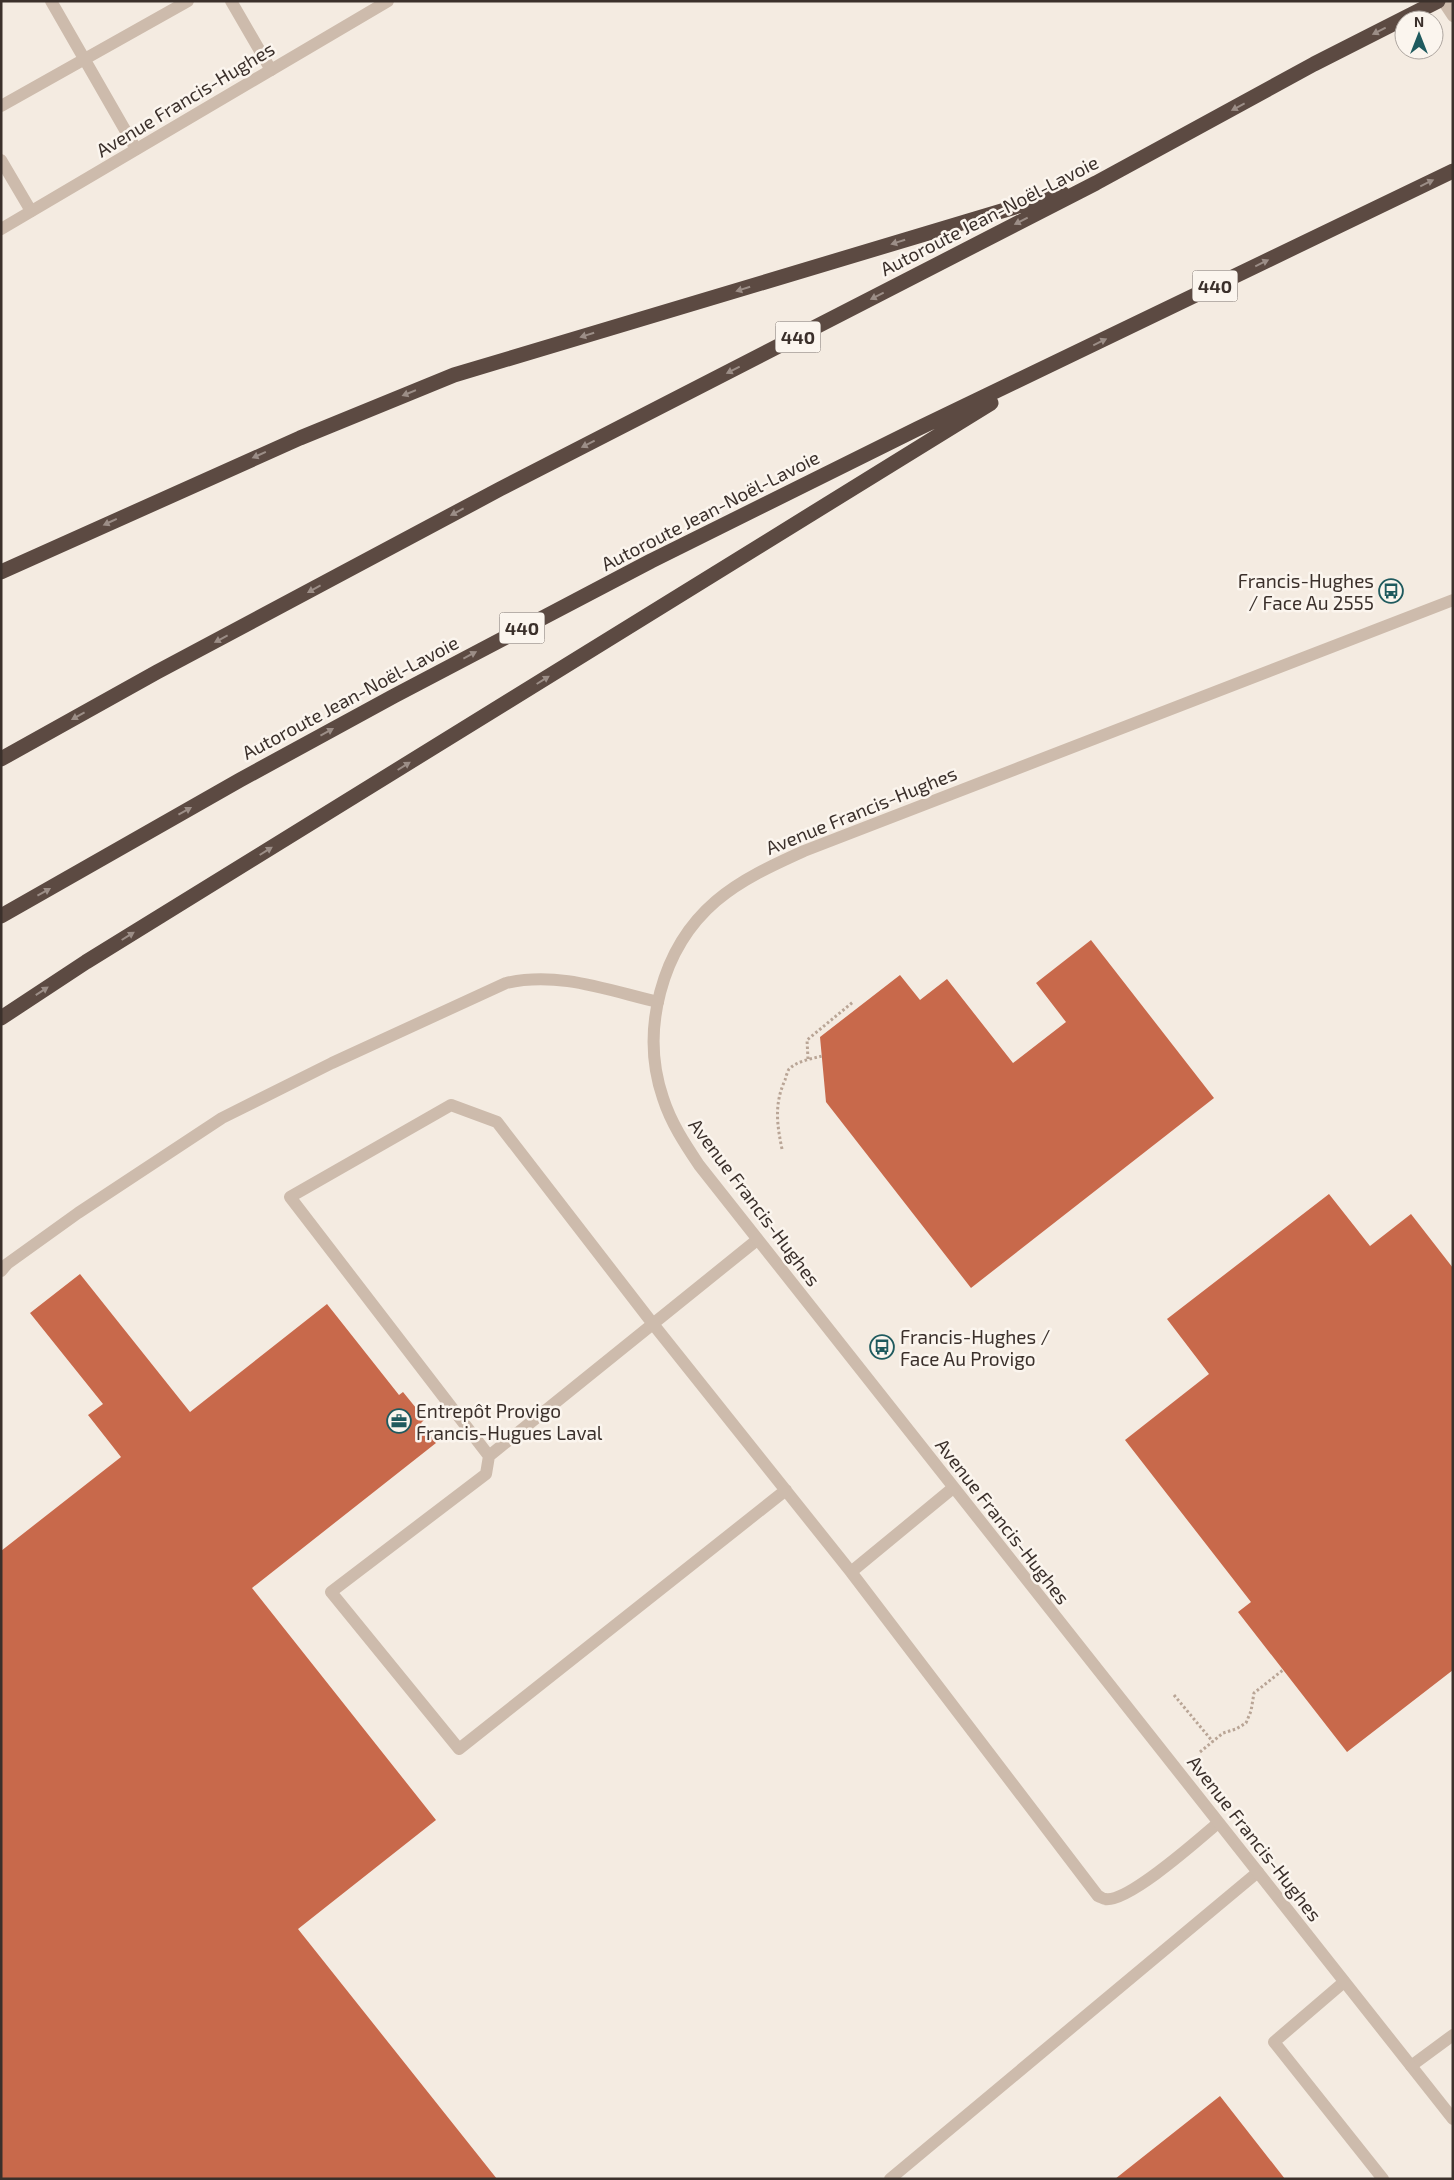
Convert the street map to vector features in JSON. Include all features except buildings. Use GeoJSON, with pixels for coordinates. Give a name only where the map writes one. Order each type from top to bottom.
{"type":"FeatureCollection","features":[{"type":"Feature","properties":{"kind":"highway","name":"Autoroute Jean-Noël-Lavoie"},"geometry":{"type":"LineString","coordinates":[[1,759],[157,672],[500,489],[1096,183],[1314,64],[1438,1]]}},
{"type":"Feature","properties":{"kind":"highway","name":"Autoroute Jean-Noël-Lavoie"},"geometry":{"type":"LineString","coordinates":[[1,916],[240,780],[486,647],[744,514],[1453,171]]}},
{"type":"Feature","properties":{"kind":"highway"},"geometry":{"type":"LineString","coordinates":[[1,572],[274,449],[454,375],[1096,183]]}},
{"type":"Feature","properties":{"kind":"highway"},"geometry":{"type":"LineString","coordinates":[[1,1018],[86,962],[1056,363]]}},
{"type":"Feature","properties":{"kind":"street"},"geometry":{"type":"LineString","coordinates":[[51,1],[136,149]]}},
{"type":"Feature","properties":{"kind":"street"},"geometry":{"type":"LineString","coordinates":[[1,106],[188,1]]}},
{"type":"Feature","properties":{"kind":"street"},"geometry":{"type":"LineString","coordinates":[[231,1],[271,70]]}},
{"type":"Feature","properties":{"kind":"street","name":"Avenue Francis-Hughes"},"geometry":{"type":"LineString","coordinates":[[1,229],[388,1]]}},
{"type":"Feature","properties":{"kind":"street"},"geometry":{"type":"LineString","coordinates":[[1443,1],[1453,16]]}},
{"type":"Feature","properties":{"kind":"street"},"geometry":{"type":"LineString","coordinates":[[1,160],[31,211]]}},
{"type":"Feature","properties":{"kind":"street","name":"Avenue Francis-Hughes"},"geometry":{"type":"LineString","coordinates":[[1453,600],[804,851],[763,870],[729,890],[714,902],[688,932],[669,965],[654,1021],[655,1060],[660,1089],[670,1116],[696,1160],[757,1240],[1453,2119]]}},
{"type":"Feature","properties":{"kind":"street"},"geometry":{"type":"LineString","coordinates":[[1,1271],[6,1264],[78,1213],[222,1118],[332,1064],[506,983],[524,979],[546,978],[574,982],[658,1002]]}},
{"type":"Feature","properties":{"kind":"street"},"geometry":{"type":"LineString","coordinates":[[489,1456],[290,1197],[451,1105],[497,1122],[653,1324],[851,1572],[1098,1896],[1106,1900],[1122,1896],[1146,1881],[1218,1823]]}},
{"type":"Feature","properties":{"kind":"street"},"geometry":{"type":"LineString","coordinates":[[757,1240],[489,1456],[486,1474],[331,1592],[458,1749],[786,1490]]}},
{"type":"Feature","properties":{"kind":"street"},"geometry":{"type":"LineString","coordinates":[[851,1572],[953,1488]]}},
{"type":"Feature","properties":{"kind":"street"},"geometry":{"type":"LineString","coordinates":[[890,2179],[1258,1872]]}},
{"type":"Feature","properties":{"kind":"street"},"geometry":{"type":"LineString","coordinates":[[1344,1982],[1274,2042],[1383,2179]]}},
{"type":"Feature","properties":{"kind":"street"},"geometry":{"type":"LineString","coordinates":[[1411,2066],[1453,2035]]}},
{"type":"Feature","properties":{"kind":"path"},"geometry":{"type":"LineString","coordinates":[[808,1059],[807,1040],[853,1002]]}},
{"type":"Feature","properties":{"kind":"path"},"geometry":{"type":"LineString","coordinates":[[782,1149],[776,1108],[783,1084],[790,1069],[808,1059],[822,1056]]}},
{"type":"Feature","properties":{"kind":"path"},"geometry":{"type":"LineString","coordinates":[[1200,1752],[1224,1733],[1246,1723],[1251,1711],[1254,1694],[1283,1670]]}},
{"type":"Feature","properties":{"kind":"path"},"geometry":{"type":"LineString","coordinates":[[1174,1695],[1214,1742]]}},
{"type":"Feature","properties":{"kind":"place","name":"Francis-Hughes / Face Au 2555"},"geometry":{"type":"Point","coordinates":[1391,591]}},
{"type":"Feature","properties":{"kind":"place","name":"Francis-Hughes / Face Au Provigo"},"geometry":{"type":"Point","coordinates":[882,1347]}},
{"type":"Feature","properties":{"kind":"place","name":"Entrepôt Provigo Francis-Hugues Laval"},"geometry":{"type":"Point","coordinates":[399,1421]}}]}
